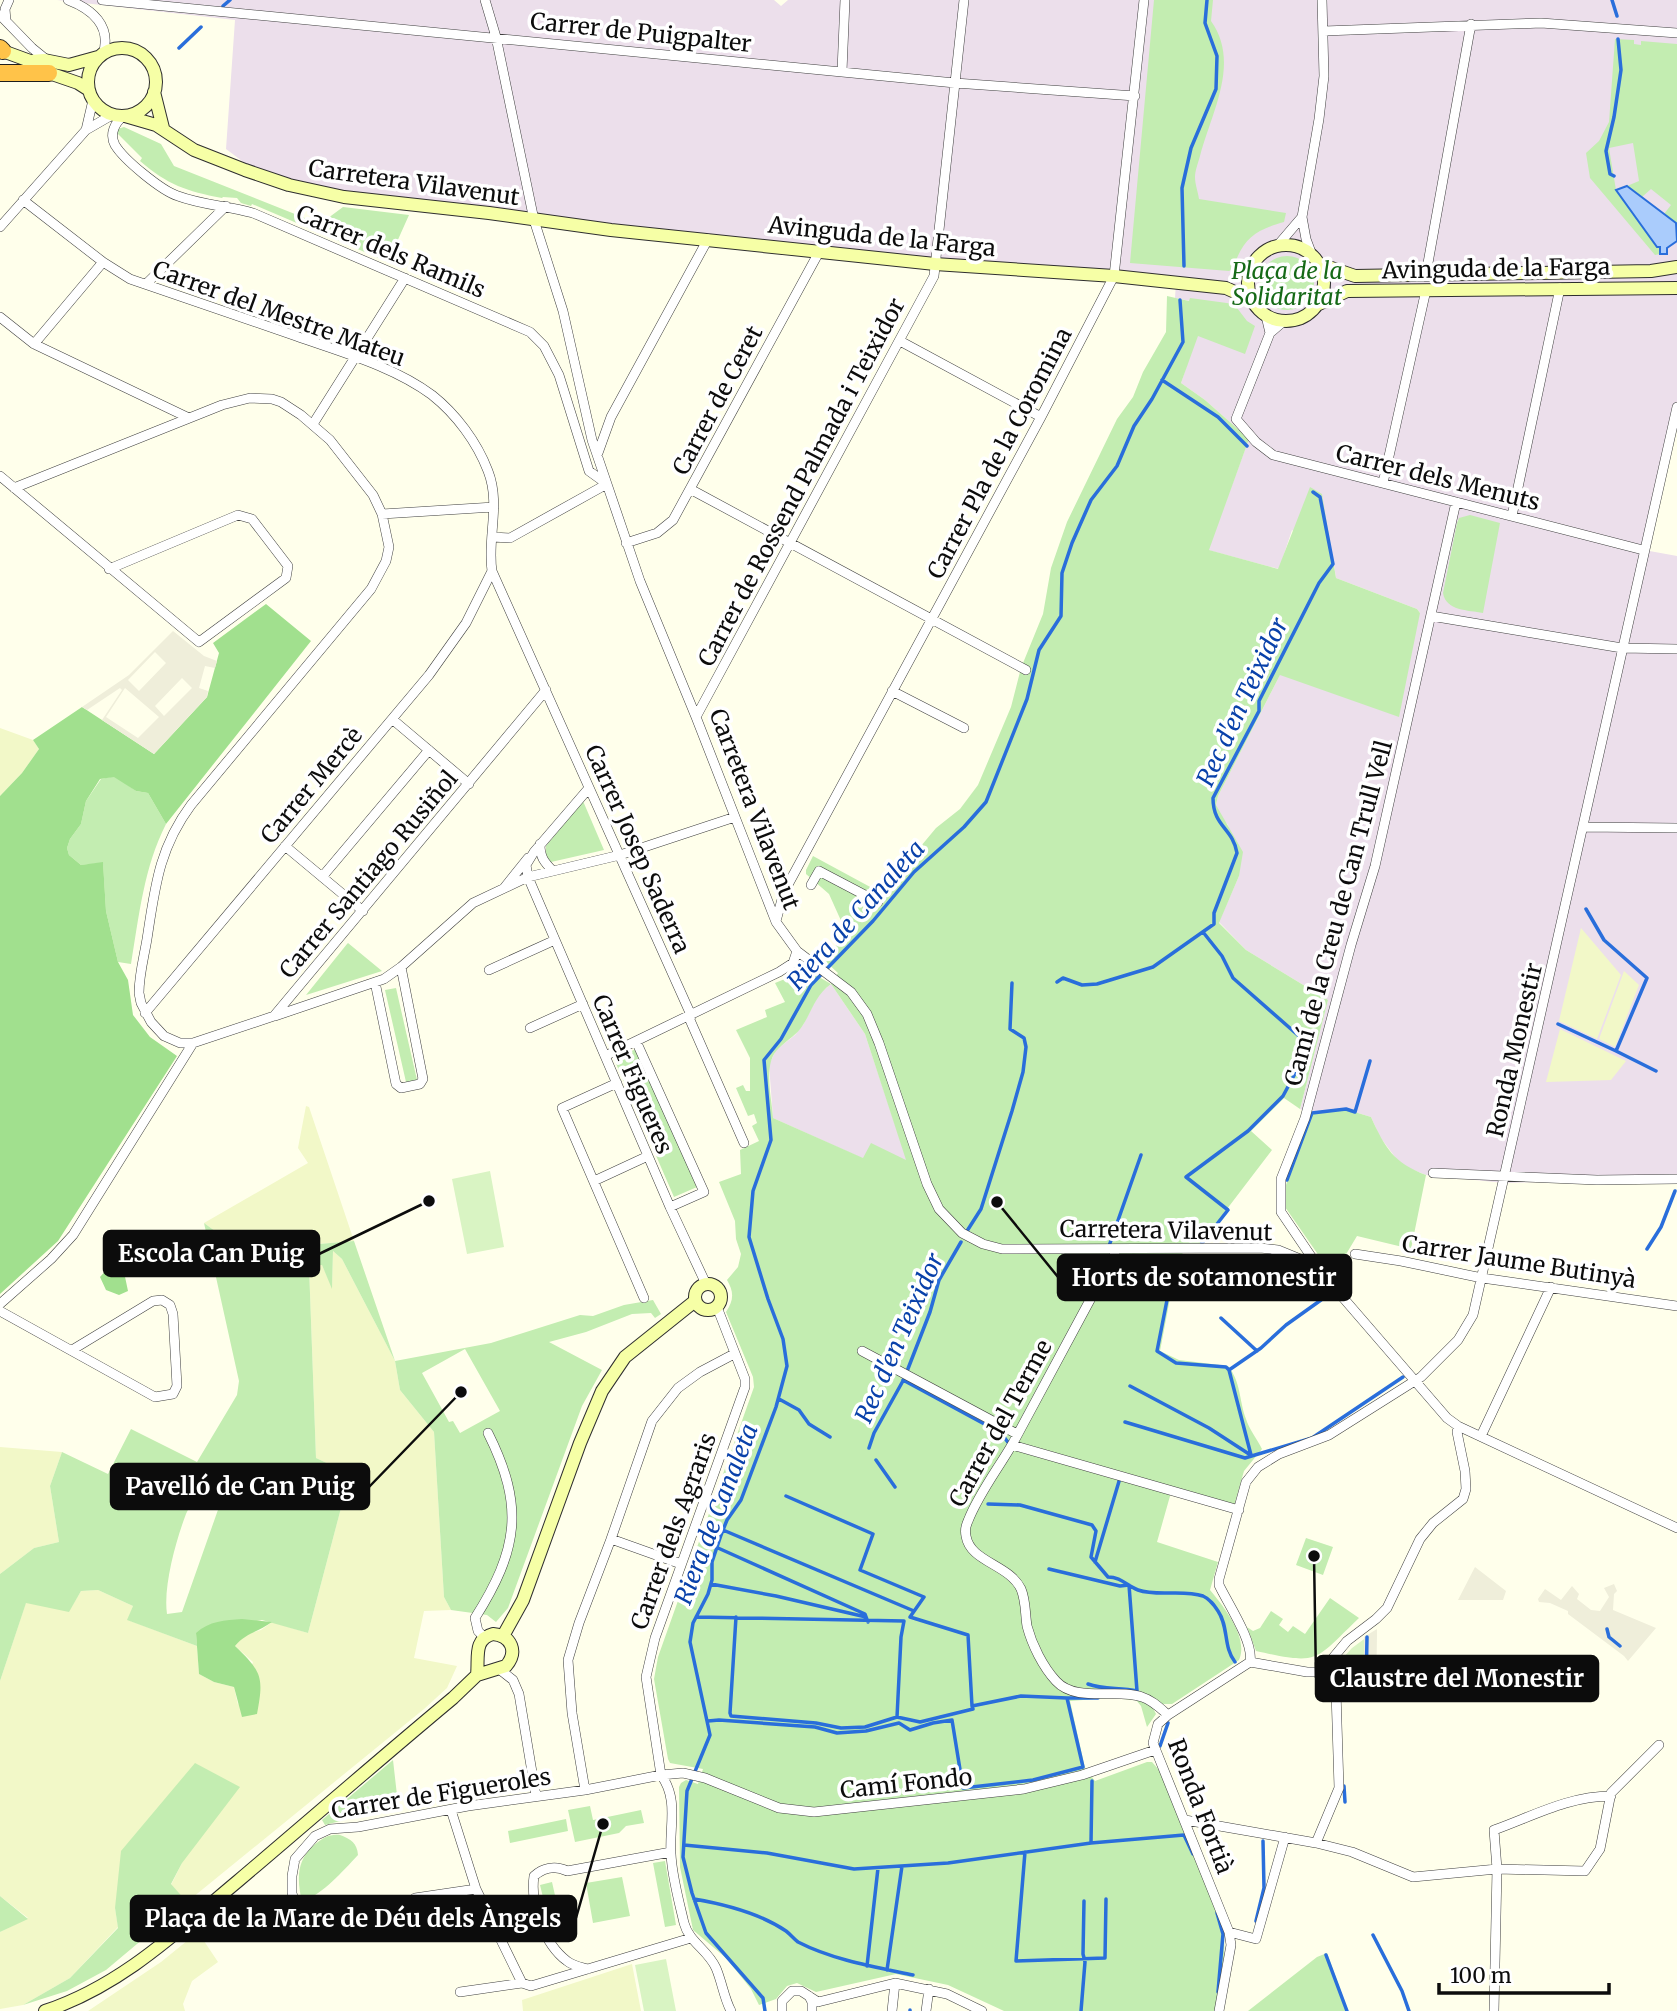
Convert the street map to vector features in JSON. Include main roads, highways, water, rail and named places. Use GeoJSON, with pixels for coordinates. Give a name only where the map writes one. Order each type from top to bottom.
{"type":"FeatureCollection","features":[{"type":"Feature","properties":{"kind":"highway"},"geometry":{"type":"LineString","coordinates":[[0,73],[49,67]]}},
{"type":"Feature","properties":{"kind":"water"},"geometry":{"type":"Polygon","coordinates":[[[1627,186],[1676,223],[1677,241],[1667,248],[1667,254],[1660,254],[1660,247],[1657,247],[1616,190],[1627,186]]]}},
{"type":"Feature","properties":{"kind":"waterway"},"geometry":{"type":"LineString","coordinates":[[223,6],[230,0]]}},
{"type":"Feature","properties":{"kind":"waterway","name":"Riera de Canaleta"},"geometry":{"type":"LineString","coordinates":[[1184,266],[1182,188],[1191,148],[1216,89],[1217,56],[1205,23],[1207,0]]}},
{"type":"Feature","properties":{"kind":"waterway"},"geometry":{"type":"LineString","coordinates":[[1612,0],[1617,16]]}},
{"type":"Feature","properties":{"kind":"waterway"},"geometry":{"type":"LineString","coordinates":[[179,48],[201,27]]}},
{"type":"Feature","properties":{"kind":"waterway"},"geometry":{"type":"LineString","coordinates":[[1614,176],[1610,174],[1606,151],[1621,70],[1618,39]]}},
{"type":"Feature","properties":{"kind":"waterway","name":"Riera de Canaleta"},"geometry":{"type":"LineString","coordinates":[[765,2011],[763,1998],[706,1933],[683,1857],[687,1791],[710,1735],[690,1642],[693,1623],[708,1594],[712,1580],[712,1562],[721,1535],[727,1520],[741,1500],[776,1407],[787,1366],[783,1339],[749,1237],[753,1191],[771,1140],[764,1060],[781,1039],[811,985],[873,921],[914,872],[964,827],[986,802],[1027,699],[1039,650],[1061,616],[1062,573],[1072,543],[1091,500],[1117,466],[1134,426],[1183,342],[1180,300]]}},
{"type":"Feature","properties":{"kind":"waterway","name":"Rec d'en Teixidor"},"geometry":{"type":"LineString","coordinates":[[1162,380],[1218,417],[1247,446]]}},
{"type":"Feature","properties":{"kind":"waterway","name":"Rec d'en Teixidor"},"geometry":{"type":"LineString","coordinates":[[1057,982],[1063,978],[1082,985],[1097,984],[1153,967],[1214,924],[1214,913],[1237,853],[1232,838],[1216,815],[1213,798],[1259,711],[1259,701],[1319,583],[1333,564],[1320,497],[1313,492]]}},
{"type":"Feature","properties":{"kind":"waterway"},"geometry":{"type":"LineString","coordinates":[[1586,909],[1604,940],[1647,978],[1616,1051],[1656,1071]]}},
{"type":"Feature","properties":{"kind":"waterway"},"geometry":{"type":"LineString","coordinates":[[1202,1243],[1228,1210],[1186,1177],[1248,1131],[1283,1096],[1307,1051],[1308,1044],[1233,978],[1222,956],[1203,932]]}},
{"type":"Feature","properties":{"kind":"waterway","name":"Rec d'en Teixidor"},"geometry":{"type":"LineString","coordinates":[[967,1231],[981,1209],[1023,1072],[1026,1047],[1024,1038],[1010,1029],[1012,983]]}},
{"type":"Feature","properties":{"kind":"waterway"},"geometry":{"type":"LineString","coordinates":[[1558,1024],[1616,1051]]}},
{"type":"Feature","properties":{"kind":"waterway"},"geometry":{"type":"LineString","coordinates":[[1287,1180],[1312,1113],[1346,1109],[1355,1112],[1370,1061]]}},
{"type":"Feature","properties":{"kind":"waterway"},"geometry":{"type":"LineString","coordinates":[[1109,1246],[1141,1155]]}},
{"type":"Feature","properties":{"kind":"waterway"},"geometry":{"type":"LineString","coordinates":[[1647,1249],[1661,1227],[1675,1191]]}},
{"type":"Feature","properties":{"kind":"waterway","name":"Rec d'en Teixidor"},"geometry":{"type":"LineString","coordinates":[[869,1448],[874,1433],[904,1379],[930,1312],[939,1280],[961,1242]]}},
{"type":"Feature","properties":{"kind":"waterway"},"geometry":{"type":"LineString","coordinates":[[1103,1267],[1105,1258]]}},
{"type":"Feature","properties":{"kind":"waterway"},"geometry":{"type":"LineString","coordinates":[[1110,1270],[1168,1295],[1157,1351],[1176,1363],[1226,1367],[1229,1370],[1251,1455]]}},
{"type":"Feature","properties":{"kind":"waterway"},"geometry":{"type":"LineString","coordinates":[[1229,1370],[1328,1295]]}},
{"type":"Feature","properties":{"kind":"waterway"},"geometry":{"type":"LineString","coordinates":[[1221,1318],[1257,1351]]}},
{"type":"Feature","properties":{"kind":"waterway"},"geometry":{"type":"LineString","coordinates":[[1125,1422],[1245,1458],[1312,1438],[1403,1377]]}},
{"type":"Feature","properties":{"kind":"waterway"},"geometry":{"type":"LineString","coordinates":[[903,1380],[1001,1433],[1010,1445]]}},
{"type":"Feature","properties":{"kind":"waterway"},"geometry":{"type":"LineString","coordinates":[[1130,1386],[1209,1428],[1249,1454]]}},
{"type":"Feature","properties":{"kind":"waterway"},"geometry":{"type":"LineString","coordinates":[[779,1399],[799,1410],[809,1424],[830,1437]]}},
{"type":"Feature","properties":{"kind":"waterway","name":"Rec d'en Teixidor"},"geometry":{"type":"LineString","coordinates":[[876,1460],[895,1487]]}},
{"type":"Feature","properties":{"kind":"waterway"},"geometry":{"type":"LineString","coordinates":[[1095,1562],[1120,1478]]}},
{"type":"Feature","properties":{"kind":"waterway"},"geometry":{"type":"LineString","coordinates":[[708,1721],[815,1727],[837,1733],[866,1731],[899,1723],[910,1730],[952,1720],[963,1788],[1033,1780],[1083,1767],[1067,1698],[1021,1696],[972,1706],[968,1635],[910,1617],[924,1597],[860,1570],[873,1534],[786,1496]]}},
{"type":"Feature","properties":{"kind":"waterway","name":"Rec d'en Teixidor"},"geometry":{"type":"LineString","coordinates":[[988,1504],[1020,1505],[1092,1525],[1096,1531],[1091,1557],[1108,1577],[1117,1578],[1146,1592],[1187,1593],[1205,1597],[1221,1617],[1229,1650],[1235,1662]]}},
{"type":"Feature","properties":{"kind":"waterway"},"geometry":{"type":"LineString","coordinates":[[723,1530],[914,1611]]}},
{"type":"Feature","properties":{"kind":"waterway"},"geometry":{"type":"LineString","coordinates":[[718,1548],[865,1614],[868,1622]]}},
{"type":"Feature","properties":{"kind":"waterway"},"geometry":{"type":"LineString","coordinates":[[1049,1569],[1120,1586],[1129,1585],[1137,1691],[1088,1684]]}},
{"type":"Feature","properties":{"kind":"waterway"},"geometry":{"type":"LineString","coordinates":[[711,1584],[866,1617]]}},
{"type":"Feature","properties":{"kind":"waterway"},"geometry":{"type":"LineString","coordinates":[[696,1617],[904,1621],[897,1717]]}},
{"type":"Feature","properties":{"kind":"waterway"},"geometry":{"type":"LineString","coordinates":[[736,1617],[731,1716],[816,1723],[841,1728],[865,1727],[897,1717],[920,1722],[973,1709],[972,1706]]}},
{"type":"Feature","properties":{"kind":"waterway"},"geometry":{"type":"LineString","coordinates":[[1607,1629],[1609,1637],[1620,1646]]}},
{"type":"Feature","properties":{"kind":"waterway"},"geometry":{"type":"LineString","coordinates":[[1366,1689],[1367,1637]]}},
{"type":"Feature","properties":{"kind":"waterway","name":"Rec d'en Teixidor"},"geometry":{"type":"LineString","coordinates":[[1068,1698],[1098,1698]]}},
{"type":"Feature","properties":{"kind":"waterway","name":"Rec d'en Teixidor"},"geometry":{"type":"LineString","coordinates":[[1160,1746],[1168,1723]]}},
{"type":"Feature","properties":{"kind":"waterway"},"geometry":{"type":"LineString","coordinates":[[1092,1781],[1091,1843],[1184,1835],[1193,1854]]}},
{"type":"Feature","properties":{"kind":"waterway"},"geometry":{"type":"LineString","coordinates":[[1344,1786],[1345,1802]]}},
{"type":"Feature","properties":{"kind":"waterway","name":"Rec d'en Teixidor"},"geometry":{"type":"LineString","coordinates":[[1256,1921],[1264,1888],[1263,1841]]}},
{"type":"Feature","properties":{"kind":"waterway"},"geometry":{"type":"LineString","coordinates":[[684,1845],[767,1853],[854,1869],[948,1863],[1091,1843]]}},
{"type":"Feature","properties":{"kind":"waterway"},"geometry":{"type":"LineString","coordinates":[[1025,1852],[1016,1961],[1105,1958],[1106,1899]]}},
{"type":"Feature","properties":{"kind":"waterway"},"geometry":{"type":"LineString","coordinates":[[887,1970],[902,1866]]}},
{"type":"Feature","properties":{"kind":"waterway"},"geometry":{"type":"LineString","coordinates":[[867,1966],[878,1868]]}},
{"type":"Feature","properties":{"kind":"waterway"},"geometry":{"type":"LineString","coordinates":[[694,1899],[754,1915],[786,1931],[798,1942],[825,1954],[913,1975]]}},
{"type":"Feature","properties":{"kind":"waterway"},"geometry":{"type":"LineString","coordinates":[[1081,2011],[1085,1962],[1084,1901]]}},
{"type":"Feature","properties":{"kind":"waterway"},"geometry":{"type":"LineString","coordinates":[[1217,1913],[1223,1934],[1218,1992]]}},
{"type":"Feature","properties":{"kind":"waterway"},"geometry":{"type":"LineString","coordinates":[[1373,1935],[1402,1991],[1409,2011]]}},
{"type":"Feature","properties":{"kind":"waterway"},"geometry":{"type":"LineString","coordinates":[[1326,1955],[1347,2011]]}},
{"type":"Feature","properties":{"kind":"place","name":"Escola Can Puig"},"geometry":{"type":"Point","coordinates":[429,1201]}},
{"type":"Feature","properties":{"kind":"place","name":"Horts de sotamonestir"},"geometry":{"type":"Point","coordinates":[997,1202]}},
{"type":"Feature","properties":{"kind":"place","name":"Pavelló de Can Puig"},"geometry":{"type":"Point","coordinates":[461,1392]}},
{"type":"Feature","properties":{"kind":"place","name":"Claustre del Monestir"},"geometry":{"type":"Point","coordinates":[1314,1556]}},
{"type":"Feature","properties":{"kind":"place","name":"Plaça de la Mare de Déu dels Àngels"},"geometry":{"type":"Point","coordinates":[603,1824]}},
{"type":"Feature","properties":{"kind":"park label","name":"Plaça de la Solidaritat"},"geometry":{"type":"Point","coordinates":[1287,283]}}]}
